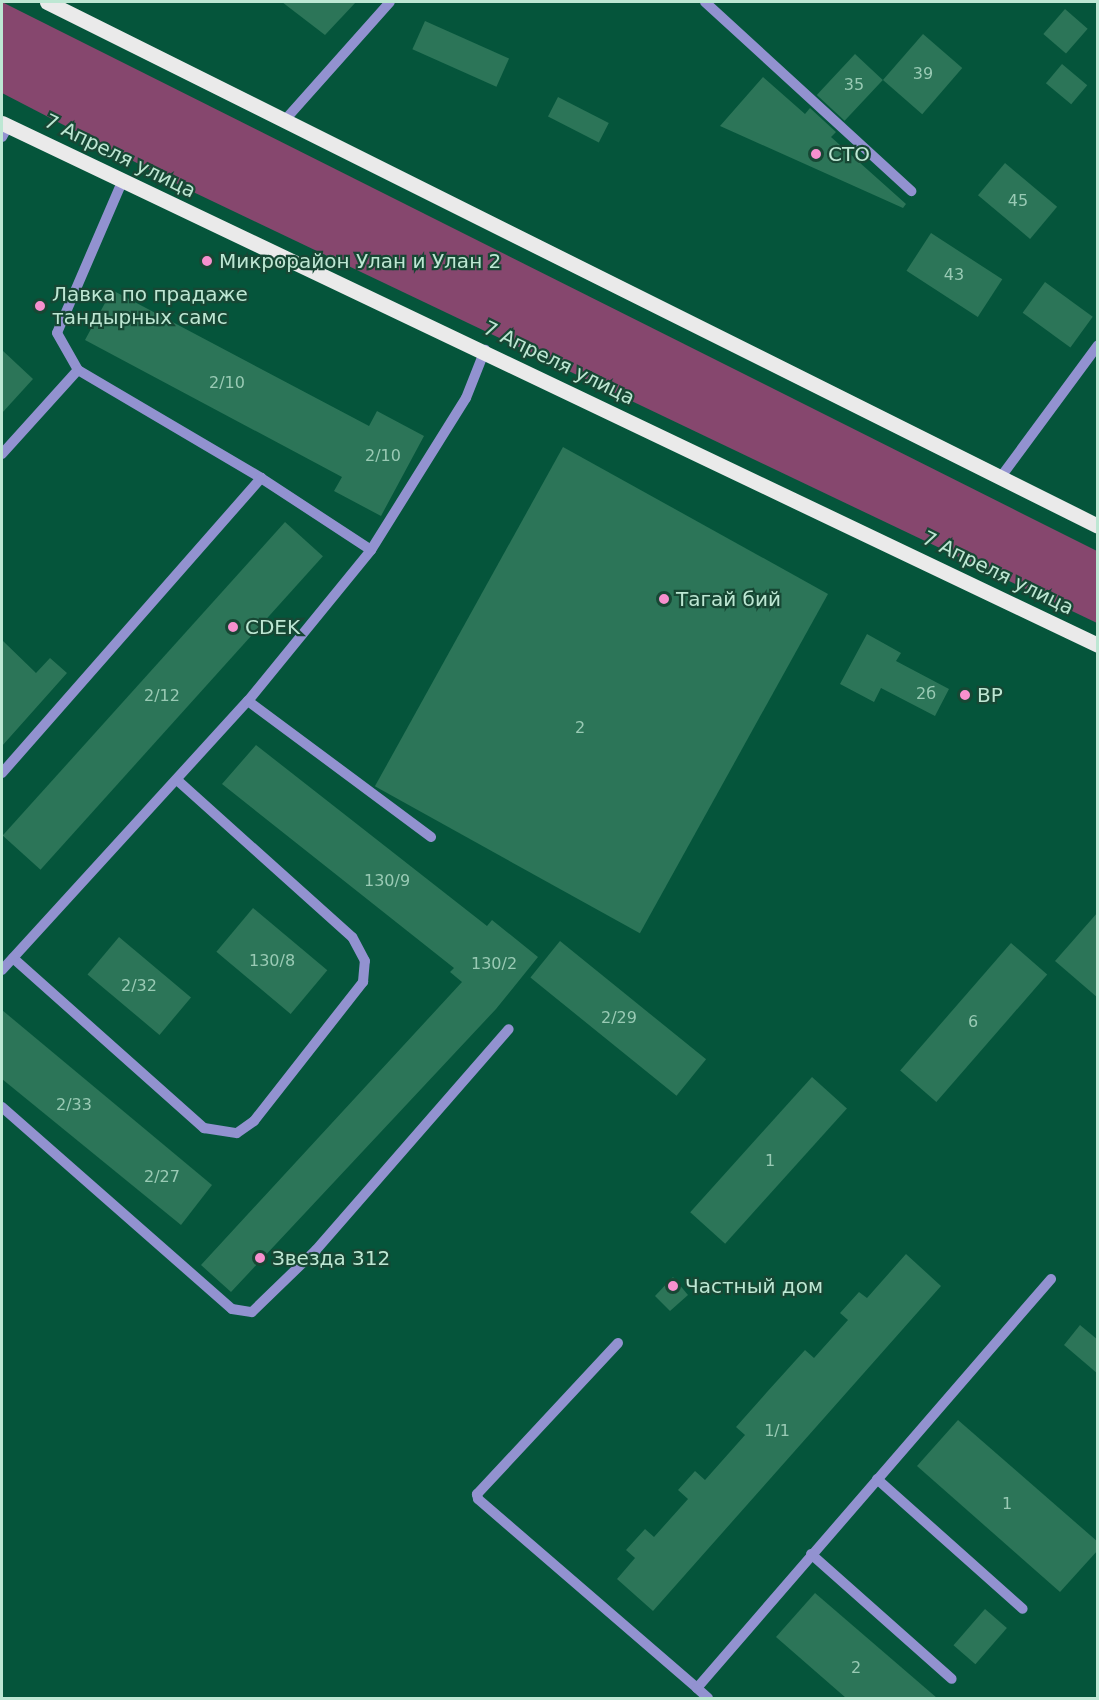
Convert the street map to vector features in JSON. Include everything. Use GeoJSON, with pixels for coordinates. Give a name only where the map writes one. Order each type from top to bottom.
{"type":"FeatureCollection","features":[{"type":"Feature","properties":{"kind":"main road"},"geometry":{"type":"LineString","coordinates":[[47,2],[1098,526]]}},
{"type":"Feature","properties":{"kind":"main road","name":"7 Апреля улица"},"geometry":{"type":"LineString","coordinates":[[4,128],[484,350],[1098,645]]}},
{"type":"Feature","properties":{"kind":"street"},"geometry":{"type":"LineString","coordinates":[[284,121],[390,2]]}},
{"type":"Feature","properties":{"kind":"street"},"geometry":{"type":"LineString","coordinates":[[705,2],[911,191]]}},
{"type":"Feature","properties":{"kind":"street"},"geometry":{"type":"LineString","coordinates":[[122,182],[57,333],[78,370],[261,478],[371,550]]}},
{"type":"Feature","properties":{"kind":"street"},"geometry":{"type":"LineString","coordinates":[[1000,478],[1098,345]]}},
{"type":"Feature","properties":{"kind":"street"},"geometry":{"type":"LineString","coordinates":[[2,970],[248,701],[371,550],[466,398],[484,350]]}},
{"type":"Feature","properties":{"kind":"street"},"geometry":{"type":"LineString","coordinates":[[2,454],[78,370]]}},
{"type":"Feature","properties":{"kind":"street"},"geometry":{"type":"LineString","coordinates":[[2,773],[261,478]]}},
{"type":"Feature","properties":{"kind":"street"},"geometry":{"type":"LineString","coordinates":[[248,701],[431,837]]}},
{"type":"Feature","properties":{"kind":"street"},"geometry":{"type":"LineString","coordinates":[[13,958],[204,1128],[237,1133],[254,1121],[363,982],[365,961],[352,938],[177,780]]}},
{"type":"Feature","properties":{"kind":"street"},"geometry":{"type":"LineString","coordinates":[[2,1107],[232,1309],[252,1312],[316,1250],[509,1029]]}},
{"type":"Feature","properties":{"kind":"street"},"geometry":{"type":"LineString","coordinates":[[697,1688],[1051,1279]]}},
{"type":"Feature","properties":{"kind":"street"},"geometry":{"type":"LineString","coordinates":[[618,1343],[477,1494],[478,1499],[708,1698]]}},
{"type":"Feature","properties":{"kind":"street"},"geometry":{"type":"LineString","coordinates":[[877,1479],[1023,1609]]}},
{"type":"Feature","properties":{"kind":"street"},"geometry":{"type":"LineString","coordinates":[[811,1554],[952,1678]]}},
{"type":"Feature","properties":{"kind":"shaded area"},"geometry":{"type":"Polygon","coordinates":[[[2,2],[1097,551],[1097,623],[189,190],[2,93],[2,2]]]}},
{"type":"Feature","properties":{"kind":"building"},"geometry":{"type":"Polygon","coordinates":[[[282,2],[356,2],[325,35],[282,2]]]}},
{"type":"Feature","properties":{"kind":"building"},"geometry":{"type":"Polygon","coordinates":[[[1065,9],[1088,29],[1066,54],[1043,34],[1065,9]]]}},
{"type":"Feature","properties":{"kind":"building"},"geometry":{"type":"Polygon","coordinates":[[[425,21],[509,58],[496,87],[412,49],[425,21]]]}},
{"type":"Feature","properties":{"kind":"building"},"geometry":{"type":"Polygon","coordinates":[[[923,34],[962,68],[922,114],[883,80],[923,34]]]}},
{"type":"Feature","properties":{"kind":"building"},"geometry":{"type":"Polygon","coordinates":[[[855,54],[883,80],[845,121],[817,95],[855,54]]]}},
{"type":"Feature","properties":{"kind":"building"},"geometry":{"type":"Polygon","coordinates":[[[1062,64],[1087,85],[1071,104],[1046,83],[1062,64]]]}},
{"type":"Feature","properties":{"kind":"building","name":"СТО"},"geometry":{"type":"Polygon","coordinates":[[[763,77],[805,114],[810,108],[836,132],[831,137],[906,204],[903,208],[720,126],[763,77]]]}},
{"type":"Feature","properties":{"kind":"building"},"geometry":{"type":"Polygon","coordinates":[[[558,97],[609,123],[599,142],[548,117],[558,97]]]}},
{"type":"Feature","properties":{"kind":"building"},"geometry":{"type":"Polygon","coordinates":[[[1005,163],[1057,207],[1030,239],[978,195],[1005,163]]]}},
{"type":"Feature","properties":{"kind":"building"},"geometry":{"type":"Polygon","coordinates":[[[931,233],[1002,279],[978,317],[906,271],[931,233]]]}},
{"type":"Feature","properties":{"kind":"building"},"geometry":{"type":"Polygon","coordinates":[[[1045,282],[1093,317],[1070,347],[1023,313],[1045,282]]]}},
{"type":"Feature","properties":{"kind":"building"},"geometry":{"type":"Polygon","coordinates":[[[112,290],[369,426],[377,411],[424,436],[381,516],[334,491],[342,477],[85,340],[112,290]]]}},
{"type":"Feature","properties":{"kind":"building"},"geometry":{"type":"Polygon","coordinates":[[[2,350],[33,379],[2,413],[2,350]]]}},
{"type":"Feature","properties":{"kind":"building"},"geometry":{"type":"Polygon","coordinates":[[[563,447],[828,594],[640,933],[375,786],[563,447]]]}},
{"type":"Feature","properties":{"kind":"building"},"geometry":{"type":"Polygon","coordinates":[[[285,522],[323,556],[41,870],[3,836],[285,522]]]}},
{"type":"Feature","properties":{"kind":"building"},"geometry":{"type":"Polygon","coordinates":[[[867,634],[901,653],[896,661],[949,689],[935,716],[881,688],[874,702],[840,684],[867,634]]]}},
{"type":"Feature","properties":{"kind":"building"},"geometry":{"type":"Polygon","coordinates":[[[2,640],[36,673],[50,658],[67,673],[2,746],[2,640]]]}},
{"type":"Feature","properties":{"kind":"building"},"geometry":{"type":"Polygon","coordinates":[[[256,745],[487,926],[492,920],[538,957],[496,1009],[231,1292],[201,1265],[462,982],[450,972],[454,968],[222,784],[256,745]]]}},
{"type":"Feature","properties":{"kind":"building"},"geometry":{"type":"Polygon","coordinates":[[[253,908],[327,970],[291,1014],[216,952],[253,908]]]}},
{"type":"Feature","properties":{"kind":"building"},"geometry":{"type":"Polygon","coordinates":[[[1098,912],[1098,998],[1055,961],[1098,912]]]}},
{"type":"Feature","properties":{"kind":"building"},"geometry":{"type":"Polygon","coordinates":[[[119,937],[191,997],[160,1035],[88,975],[119,937]]]}},
{"type":"Feature","properties":{"kind":"building"},"geometry":{"type":"Polygon","coordinates":[[[560,941],[706,1059],[677,1096],[530,978],[560,941]]]}},
{"type":"Feature","properties":{"kind":"building"},"geometry":{"type":"Polygon","coordinates":[[[1011,943],[1047,974],[936,1102],[900,1071],[1011,943]]]}},
{"type":"Feature","properties":{"kind":"building"},"geometry":{"type":"Polygon","coordinates":[[[2,1010],[212,1185],[181,1225],[2,1079],[2,1010]]]}},
{"type":"Feature","properties":{"kind":"building"},"geometry":{"type":"Polygon","coordinates":[[[812,1077],[847,1108],[725,1244],[690,1212],[812,1077]]]}},
{"type":"Feature","properties":{"kind":"building"},"geometry":{"type":"Polygon","coordinates":[[[906,1254],[941,1286],[653,1611],[617,1579],[635,1558],[626,1550],[645,1529],[654,1537],[688,1499],[678,1490],[695,1471],[705,1480],[745,1435],[736,1427],[767,1392],[805,1350],[814,1358],[848,1320],[840,1313],[859,1292],[867,1298],[906,1254]]]}},
{"type":"Feature","properties":{"kind":"building","name":"Частный дом"},"geometry":{"type":"Polygon","coordinates":[[[673,1277],[688,1295],[670,1311],[655,1296],[673,1277]]]}},
{"type":"Feature","properties":{"kind":"building"},"geometry":{"type":"Polygon","coordinates":[[[1080,1325],[1098,1340],[1098,1374],[1064,1345],[1080,1325]]]}},
{"type":"Feature","properties":{"kind":"building"},"geometry":{"type":"Polygon","coordinates":[[[958,1420],[1098,1542],[1098,1550],[1060,1592],[917,1466],[958,1420]]]}},
{"type":"Feature","properties":{"kind":"building"},"geometry":{"type":"Polygon","coordinates":[[[815,1593],[937,1698],[846,1698],[776,1637],[815,1593]]]}},
{"type":"Feature","properties":{"kind":"building"},"geometry":{"type":"Polygon","coordinates":[[[985,1609],[1007,1628],[975,1664],[954,1645],[985,1609]]]}},
{"type":"Feature","properties":{"kind":"place","name":"СТО"},"geometry":{"type":"Point","coordinates":[816,154]}},
{"type":"Feature","properties":{"kind":"place","name":"Микрорайон Улан и Улан 2"},"geometry":{"type":"Point","coordinates":[207,261]}},
{"type":"Feature","properties":{"kind":"place","name":"Лавка по прадаже тандырных самс"},"geometry":{"type":"Point","coordinates":[40,306]}},
{"type":"Feature","properties":{"kind":"place","name":"Тагай бий"},"geometry":{"type":"Point","coordinates":[664,599]}},
{"type":"Feature","properties":{"kind":"place","name":"CDEK"},"geometry":{"type":"Point","coordinates":[233,627]}},
{"type":"Feature","properties":{"kind":"place","name":"BP"},"geometry":{"type":"Point","coordinates":[965,695]}},
{"type":"Feature","properties":{"kind":"place","name":"Звезда 312"},"geometry":{"type":"Point","coordinates":[260,1258]}},
{"type":"Feature","properties":{"kind":"place","name":"Частный дом"},"geometry":{"type":"Point","coordinates":[673,1286]}}]}
